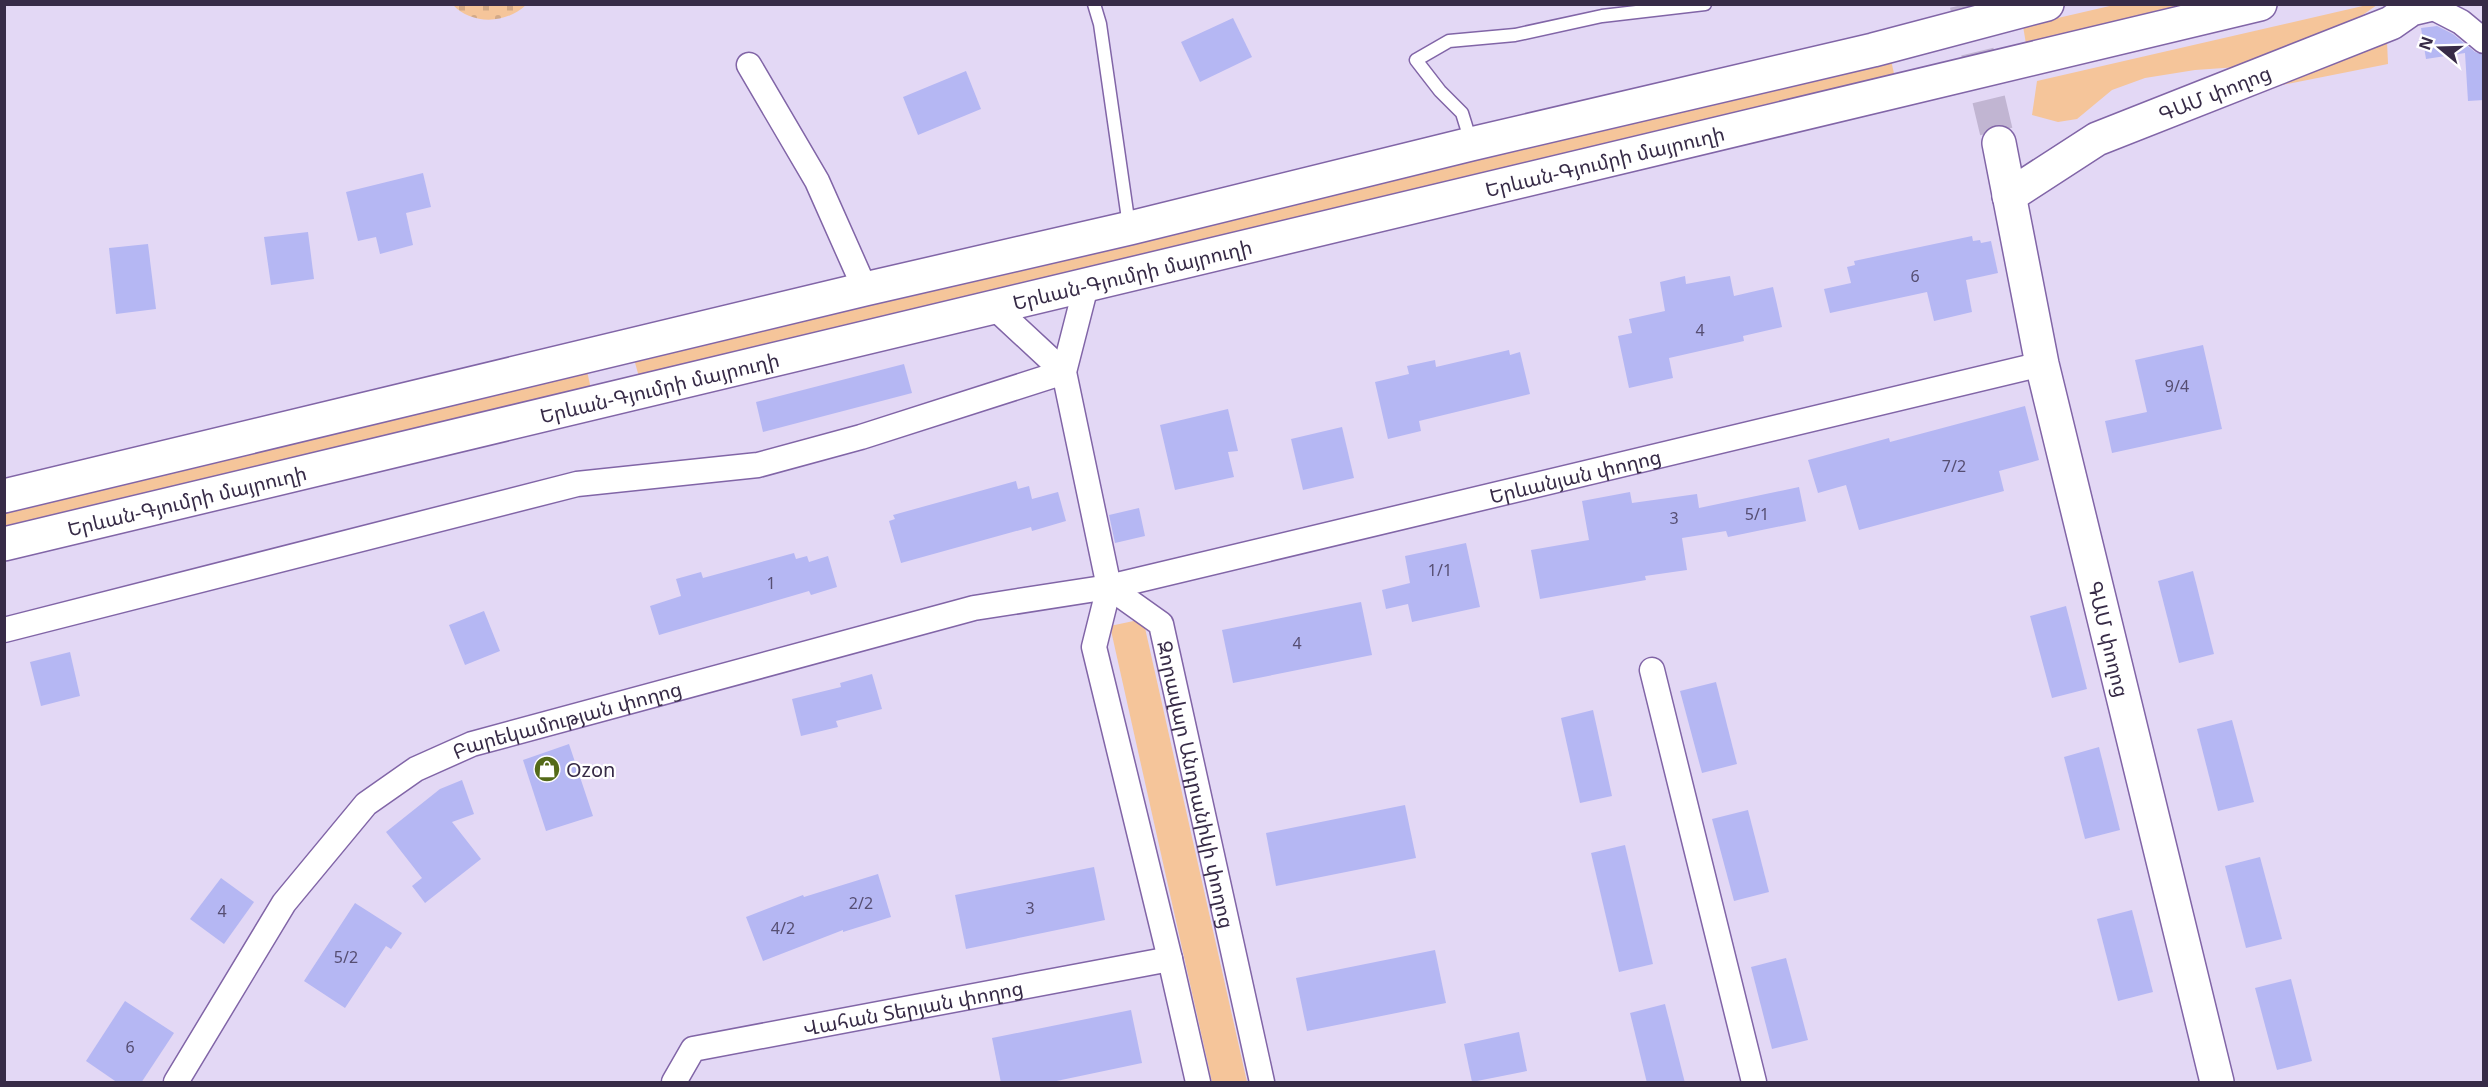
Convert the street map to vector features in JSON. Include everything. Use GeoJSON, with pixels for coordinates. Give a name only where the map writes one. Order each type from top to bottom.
{"type":"FeatureCollection","features":[{"type":"Feature","properties":{"kind":"main road"},"geometry":{"type":"LineString","coordinates":[[4,496],[865,289],[1130,228],[1471,144],[1873,50],[2048,4]]}},
{"type":"Feature","properties":{"kind":"main road","name":"Երևան-Գյումրի մայրուղի"},"geometry":{"type":"LineString","coordinates":[[4,544],[2260,4]]}},
{"type":"Feature","properties":{"kind":"main road","name":"ԳԱՄ փողոց"},"geometry":{"type":"LineString","coordinates":[[2010,196],[2097,139],[2391,23],[2411,9],[2427,5]]}},
{"type":"Feature","properties":{"kind":"main road","name":"ԳԱՄ փողոց"},"geometry":{"type":"LineString","coordinates":[[1999,143],[2042,364],[2217,1083]]}},
{"type":"Feature","properties":{"kind":"main road"},"geometry":{"type":"LineString","coordinates":[[606,351],[618,397]]}},
{"type":"Feature","properties":{"kind":"street"},"geometry":{"type":"LineString","coordinates":[[2427,5],[2461,22],[2484,41]]}},
{"type":"Feature","properties":{"kind":"street"},"geometry":{"type":"LineString","coordinates":[[749,65],[817,181],[865,289]]}},
{"type":"Feature","properties":{"kind":"street"},"geometry":{"type":"LineString","coordinates":[[1086,286],[1064,372],[1109,586],[1094,646],[1198,1083]]}},
{"type":"Feature","properties":{"kind":"street"},"geometry":{"type":"LineString","coordinates":[[994,307],[1064,372]]}},
{"type":"Feature","properties":{"kind":"street","name":"Երևանյան փողոց"},"geometry":{"type":"LineString","coordinates":[[1109,586],[2042,364]]}},
{"type":"Feature","properties":{"kind":"street"},"geometry":{"type":"LineString","coordinates":[[4,630],[577,484],[758,465],[861,438],[1064,372]]}},
{"type":"Feature","properties":{"kind":"street","name":"Բարեկամության փողոց"},"geometry":{"type":"LineString","coordinates":[[176,1083],[284,903],[366,804],[416,769],[472,744],[974,608],[1109,586]]}},
{"type":"Feature","properties":{"kind":"street","name":"Զորավար Անդրանիկի փողոց"},"geometry":{"type":"LineString","coordinates":[[1109,586],[1161,624],[1262,1083]]}},
{"type":"Feature","properties":{"kind":"street"},"geometry":{"type":"LineString","coordinates":[[1652,670],[1754,1083]]}},
{"type":"Feature","properties":{"kind":"street","name":"Վահան Տերյան փողոց"},"geometry":{"type":"LineString","coordinates":[[674,1083],[693,1049],[1170,959]]}},
{"type":"Feature","properties":{"kind":"lane"},"geometry":{"type":"LineString","coordinates":[[1094,4],[1101,24],[1130,228]]}},
{"type":"Feature","properties":{"kind":"lane"},"geometry":{"type":"LineString","coordinates":[[1471,144],[1462,113],[1440,91],[1416,60],[1449,41],[1515,35],[1602,16],[1706,4]]}},
{"type":"Feature","properties":{"kind":"green space"},"geometry":{"type":"Polygon","coordinates":[[[453,5],[526,5],[509,16],[489,20],[470,16],[453,5]]]}},
{"type":"Feature","properties":{"kind":"green space"},"geometry":{"type":"Polygon","coordinates":[[[2114,5],[2190,5],[2026,44],[2023,26],[2114,5]]]}},
{"type":"Feature","properties":{"kind":"green space"},"geometry":{"type":"Polygon","coordinates":[[[2367,5],[2377,5],[2354,21],[2238,67],[2195,70],[2145,78],[2112,90],[2077,119],[2058,122],[2032,115],[2037,81],[2367,5]]]}},
{"type":"Feature","properties":{"kind":"green space"},"geometry":{"type":"Polygon","coordinates":[[[2387,41],[2388,64],[2237,94],[2387,41]]]}},
{"type":"Feature","properties":{"kind":"green space"},"geometry":{"type":"Polygon","coordinates":[[[1891,60],[1895,78],[639,377],[634,359],[1891,60]]]}},
{"type":"Feature","properties":{"kind":"green space"},"geometry":{"type":"Polygon","coordinates":[[[587,371],[591,389],[5,528],[4,510],[587,371]]]}},
{"type":"Feature","properties":{"kind":"green space"},"geometry":{"type":"Polygon","coordinates":[[[1143,619],[1247,1082],[1212,1082],[1110,626],[1143,619]]]}},
{"type":"Feature","properties":{"kind":"building"},"geometry":{"type":"Polygon","coordinates":[[[1233,18],[1252,57],[1200,82],[1181,42],[1233,18]]]}},
{"type":"Feature","properties":{"kind":"building"},"geometry":{"type":"Polygon","coordinates":[[[2437,26],[2453,34],[2475,52],[2484,55],[2484,100],[2468,101],[2465,53],[2426,59],[2421,28],[2437,26]]]}},
{"type":"Feature","properties":{"kind":"building"},"geometry":{"type":"Polygon","coordinates":[[[966,71],[981,109],[918,135],[903,97],[966,71]]]}},
{"type":"Feature","properties":{"kind":"building"},"geometry":{"type":"Polygon","coordinates":[[[423,173],[431,207],[406,213],[413,245],[380,254],[376,237],[358,241],[346,192],[423,173]]]}},
{"type":"Feature","properties":{"kind":"building"},"geometry":{"type":"Polygon","coordinates":[[[308,232],[314,279],[271,285],[264,237],[308,232]]]}},
{"type":"Feature","properties":{"kind":"building"},"geometry":{"type":"Polygon","coordinates":[[[1972,236],[1973,241],[1980,240],[1981,243],[1991,241],[1998,273],[1966,280],[1972,312],[1934,321],[1927,292],[1830,313],[1824,289],[1851,283],[1847,267],[1855,265],[1854,261],[1972,236]]]}},
{"type":"Feature","properties":{"kind":"building"},"geometry":{"type":"Polygon","coordinates":[[[148,244],[156,309],[116,314],[109,248],[148,244]]]}},
{"type":"Feature","properties":{"kind":"building"},"geometry":{"type":"Polygon","coordinates":[[[1685,276],[1686,284],[1730,276],[1734,296],[1773,287],[1782,327],[1743,336],[1744,341],[1669,358],[1673,378],[1629,388],[1618,336],[1632,333],[1629,319],[1665,311],[1660,282],[1685,276]]]}},
{"type":"Feature","properties":{"kind":"building"},"geometry":{"type":"Polygon","coordinates":[[[2203,345],[2222,429],[2112,453],[2105,421],[2147,412],[2135,360],[2203,345]]]}},
{"type":"Feature","properties":{"kind":"building"},"geometry":{"type":"Polygon","coordinates":[[[1509,350],[1510,355],[1520,352],[1530,394],[1419,421],[1421,431],[1388,439],[1375,382],[1409,374],[1407,366],[1435,360],[1436,367],[1509,350]]]}},
{"type":"Feature","properties":{"kind":"building"},"geometry":{"type":"Polygon","coordinates":[[[904,364],[912,393],[763,432],[756,402],[904,364]]]}},
{"type":"Feature","properties":{"kind":"building"},"geometry":{"type":"Polygon","coordinates":[[[2025,406],[2039,460],[1999,471],[2004,491],[1859,530],[1846,485],[1818,493],[1808,460],[1889,438],[1890,442],[2025,406]]]}},
{"type":"Feature","properties":{"kind":"building"},"geometry":{"type":"Polygon","coordinates":[[[1228,409],[1238,451],[1228,452],[1234,477],[1175,490],[1160,425],[1228,409]]]}},
{"type":"Feature","properties":{"kind":"building"},"geometry":{"type":"Polygon","coordinates":[[[1342,427],[1354,478],[1303,490],[1291,439],[1342,427]]]}},
{"type":"Feature","properties":{"kind":"building"},"geometry":{"type":"Polygon","coordinates":[[[1016,481],[1018,489],[1029,486],[1032,499],[1058,492],[1066,521],[1032,531],[1031,527],[901,563],[889,521],[895,519],[893,515],[1016,481]]]}},
{"type":"Feature","properties":{"kind":"building"},"geometry":{"type":"Polygon","coordinates":[[[1799,487],[1806,521],[1728,537],[1726,531],[1682,538],[1687,570],[1645,576],[1646,580],[1540,599],[1531,550],[1589,540],[1582,501],[1630,492],[1632,503],[1697,494],[1699,508],[1799,487]]]}},
{"type":"Feature","properties":{"kind":"building"},"geometry":{"type":"Polygon","coordinates":[[[1139,508],[1145,536],[1115,543],[1109,515],[1139,508]]]}},
{"type":"Feature","properties":{"kind":"building"},"geometry":{"type":"Polygon","coordinates":[[[1466,543],[1480,607],[1412,622],[1408,604],[1386,609],[1382,590],[1410,583],[1405,556],[1466,543]]]}},
{"type":"Feature","properties":{"kind":"building"},"geometry":{"type":"Polygon","coordinates":[[[794,553],[796,559],[807,556],[809,562],[828,556],[837,587],[811,595],[809,591],[659,635],[650,606],[681,596],[676,579],[701,572],[703,578],[794,553]]]}},
{"type":"Feature","properties":{"kind":"building"},"geometry":{"type":"Polygon","coordinates":[[[2193,571],[2214,654],[2179,663],[2158,581],[2193,571]]]}},
{"type":"Feature","properties":{"kind":"building"},"geometry":{"type":"Polygon","coordinates":[[[1361,602],[1372,655],[1233,683],[1222,630],[1361,602]]]}},
{"type":"Feature","properties":{"kind":"building"},"geometry":{"type":"Polygon","coordinates":[[[2066,606],[2087,689],[2052,698],[2030,616],[2066,606]]]}},
{"type":"Feature","properties":{"kind":"building"},"geometry":{"type":"Polygon","coordinates":[[[484,611],[500,651],[465,665],[449,625],[484,611]]]}},
{"type":"Feature","properties":{"kind":"building"},"geometry":{"type":"Polygon","coordinates":[[[70,652],[80,696],[41,706],[30,662],[70,652]]]}},
{"type":"Feature","properties":{"kind":"building"},"geometry":{"type":"Polygon","coordinates":[[[872,674],[882,709],[836,721],[838,727],[801,736],[792,699],[841,687],[840,683],[872,674]]]}},
{"type":"Feature","properties":{"kind":"building"},"geometry":{"type":"Polygon","coordinates":[[[1716,682],[1737,764],[1702,773],[1680,691],[1716,682]]]}},
{"type":"Feature","properties":{"kind":"building"},"geometry":{"type":"Polygon","coordinates":[[[1593,710],[1612,796],[1580,803],[1561,718],[1593,710]]]}},
{"type":"Feature","properties":{"kind":"building"},"geometry":{"type":"Polygon","coordinates":[[[2232,720],[2254,802],[2218,811],[2197,729],[2232,720]]]}},
{"type":"Feature","properties":{"kind":"building"},"geometry":{"type":"Polygon","coordinates":[[[569,744],[593,816],[546,831],[523,760],[569,744]]]}},
{"type":"Feature","properties":{"kind":"building"},"geometry":{"type":"Polygon","coordinates":[[[2099,747],[2120,830],[2085,839],[2064,757],[2099,747]]]}},
{"type":"Feature","properties":{"kind":"building"},"geometry":{"type":"Polygon","coordinates":[[[462,780],[474,814],[452,822],[481,859],[425,903],[412,886],[422,878],[386,832],[440,789],[462,780]]]}},
{"type":"Feature","properties":{"kind":"building"},"geometry":{"type":"Polygon","coordinates":[[[1405,805],[1416,858],[1276,886],[1266,833],[1405,805]]]}},
{"type":"Feature","properties":{"kind":"building"},"geometry":{"type":"Polygon","coordinates":[[[1748,810],[1769,892],[1734,901],[1712,819],[1748,810]]]}},
{"type":"Feature","properties":{"kind":"building"},"geometry":{"type":"Polygon","coordinates":[[[1625,845],[1653,964],[1619,972],[1591,853],[1625,845]]]}},
{"type":"Feature","properties":{"kind":"building"},"geometry":{"type":"Polygon","coordinates":[[[2260,857],[2282,939],[2246,948],[2225,866],[2260,857]]]}},
{"type":"Feature","properties":{"kind":"building"},"geometry":{"type":"Polygon","coordinates":[[[1094,867],[1105,920],[966,949],[955,895],[1094,867]]]}},
{"type":"Feature","properties":{"kind":"building"},"geometry":{"type":"Polygon","coordinates":[[[878,874],[891,917],[843,932],[843,930],[763,961],[746,917],[803,895],[804,897],[878,874]]]}},
{"type":"Feature","properties":{"kind":"building"},"geometry":{"type":"Polygon","coordinates":[[[221,878],[254,902],[224,944],[190,919],[221,878]]]}},
{"type":"Feature","properties":{"kind":"building"},"geometry":{"type":"Polygon","coordinates":[[[355,903],[402,933],[391,949],[386,946],[345,1008],[304,981],[355,903]]]}},
{"type":"Feature","properties":{"kind":"building"},"geometry":{"type":"Polygon","coordinates":[[[2132,910],[2153,992],[2118,1001],[2097,919],[2132,910]]]}},
{"type":"Feature","properties":{"kind":"building"},"geometry":{"type":"Polygon","coordinates":[[[1435,950],[1446,1003],[1307,1031],[1296,978],[1435,950]]]}},
{"type":"Feature","properties":{"kind":"building"},"geometry":{"type":"Polygon","coordinates":[[[1786,958],[1808,1040],[1772,1049],[1751,967],[1786,958]]]}},
{"type":"Feature","properties":{"kind":"building"},"geometry":{"type":"Polygon","coordinates":[[[2291,979],[2312,1061],[2277,1070],[2255,988],[2291,979]]]}},
{"type":"Feature","properties":{"kind":"building"},"geometry":{"type":"Polygon","coordinates":[[[125,1001],[174,1033],[141,1083],[118,1083],[86,1061],[125,1001]]]}},
{"type":"Feature","properties":{"kind":"building"},"geometry":{"type":"Polygon","coordinates":[[[1665,1004],[1685,1083],[1647,1083],[1630,1013],[1665,1004]]]}},
{"type":"Feature","properties":{"kind":"building"},"geometry":{"type":"Polygon","coordinates":[[[1131,1010],[1142,1063],[1047,1083],[1001,1083],[992,1038],[1131,1010]]]}},
{"type":"Feature","properties":{"kind":"building"},"geometry":{"type":"Polygon","coordinates":[[[1519,1032],[1527,1071],[1472,1082],[1464,1044],[1519,1032]]]}},
{"type":"Feature","properties":{"kind":"tunnel"},"geometry":{"type":"LineString","coordinates":[[1966,4],[1999,143]]}},
{"type":"Feature","properties":{"kind":"place","name":"Ozon"},"geometry":{"type":"Point","coordinates":[547,769]}}]}
